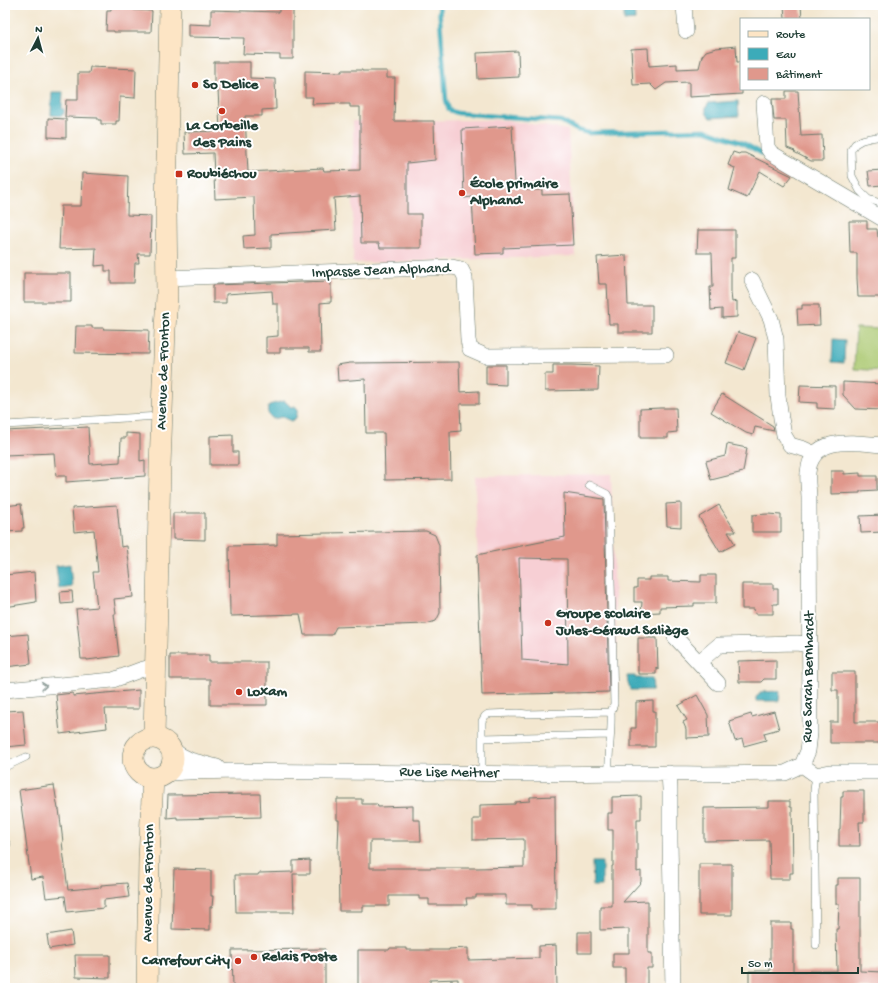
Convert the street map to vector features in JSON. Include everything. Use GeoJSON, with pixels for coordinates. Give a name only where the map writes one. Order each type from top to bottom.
{"type":"FeatureCollection","features":[{"type":"Feature","properties":{"kind":"main road","name":"Avenue de Fronton"},"geometry":{"type":"LineString","coordinates":[[156,729],[149,668],[155,416],[161,332],[167,278],[166,208],[170,5]]}},
{"type":"Feature","properties":{"kind":"main road"},"geometry":{"type":"LineString","coordinates":[[156,729],[172,755],[172,762],[171,766],[158,776],[146,777],[136,769],[132,757],[137,745],[156,729]]}},
{"type":"Feature","properties":{"kind":"main road","name":"Avenue de Fronton"},"geometry":{"type":"LineString","coordinates":[[147,988],[149,858],[158,776]]}},
{"type":"Feature","properties":{"kind":"street"},"geometry":{"type":"LineString","coordinates":[[684,5],[686,32]]}},
{"type":"Feature","properties":{"kind":"street"},"geometry":{"type":"LineString","coordinates":[[764,103],[767,147],[771,153],[883,219]]}},
{"type":"Feature","properties":{"kind":"street","name":"Impasse Jean Alphand"},"geometry":{"type":"LineString","coordinates":[[167,278],[452,266],[460,269],[465,278],[468,340],[470,349],[486,356],[666,355]]}},
{"type":"Feature","properties":{"kind":"street"},"geometry":{"type":"LineString","coordinates":[[752,280],[771,319],[776,340],[778,396],[784,435],[790,445],[815,454],[826,446],[837,443],[850,442],[883,444]]}},
{"type":"Feature","properties":{"kind":"street","name":"Rue Sarah Bernhardt"},"geometry":{"type":"LineString","coordinates":[[669,773],[702,774],[784,772],[802,765],[808,751],[810,732],[808,473],[810,462],[815,454]]}},
{"type":"Feature","properties":{"kind":"street"},"geometry":{"type":"LineString","coordinates":[[675,637],[718,683]]}},
{"type":"Feature","properties":{"kind":"street"},"geometry":{"type":"LineString","coordinates":[[699,662],[718,645],[810,645]]}},
{"type":"Feature","properties":{"kind":"street"},"geometry":{"type":"LineString","coordinates":[[5,690],[112,680],[149,668]]}},
{"type":"Feature","properties":{"kind":"street","name":"Rue Lise Meitner"},"geometry":{"type":"LineString","coordinates":[[156,729],[180,755],[190,760],[229,771]]}},
{"type":"Feature","properties":{"kind":"street"},"geometry":{"type":"LineString","coordinates":[[802,765],[816,775],[830,772],[883,772]]}},
{"type":"Feature","properties":{"kind":"street","name":"Rue Lise Meitner"},"geometry":{"type":"LineString","coordinates":[[158,776],[178,772],[229,771],[531,774],[669,773]]}},
{"type":"Feature","properties":{"kind":"street"},"geometry":{"type":"LineString","coordinates":[[669,773],[673,988]]}},
{"type":"Feature","properties":{"kind":"lane"},"geometry":{"type":"LineString","coordinates":[[883,136],[862,140],[855,144],[851,150],[852,176],[860,191],[868,199],[883,204]]}},
{"type":"Feature","properties":{"kind":"lane"},"geometry":{"type":"LineString","coordinates":[[5,425],[155,416]]}},
{"type":"Feature","properties":{"kind":"lane"},"geometry":{"type":"LineString","coordinates":[[589,485],[607,494],[609,498],[614,704],[611,712],[612,726],[608,762],[609,773]]}},
{"type":"Feature","properties":{"kind":"lane"},"geometry":{"type":"LineString","coordinates":[[482,773],[482,721],[484,716],[488,714],[611,712]]}},
{"type":"Feature","properties":{"kind":"lane"},"geometry":{"type":"LineString","coordinates":[[482,738],[610,735]]}},
{"type":"Feature","properties":{"kind":"lane"},"geometry":{"type":"LineString","coordinates":[[5,767],[26,757]]}},
{"type":"Feature","properties":{"kind":"lane"},"geometry":{"type":"LineString","coordinates":[[816,775],[814,790],[816,945]]}},
{"type":"Feature","properties":{"kind":"shaded area","name":"École primaire Alphand"},"geometry":{"type":"Polygon","coordinates":[[[506,120],[568,130],[575,256],[353,263],[353,121],[506,120]]]}},
{"type":"Feature","properties":{"kind":"shaded area","name":"Groupe scolaire Jules-Géraud Saliège"},"geometry":{"type":"Polygon","coordinates":[[[611,474],[618,691],[482,695],[475,476],[611,474]]]}},
{"type":"Feature","properties":{"kind":"green space"},"geometry":{"type":"Polygon","coordinates":[[[856,328],[883,329],[883,371],[854,369],[856,328]]]}},
{"type":"Feature","properties":{"kind":"water"},"geometry":{"type":"Polygon","coordinates":[[[624,5],[634,5],[635,20],[624,21],[624,5]]]}},
{"type":"Feature","properties":{"kind":"water"},"geometry":{"type":"Polygon","coordinates":[[[52,92],[63,92],[62,109],[64,109],[64,114],[62,114],[62,116],[51,115],[52,92]]]}},
{"type":"Feature","properties":{"kind":"water"},"geometry":{"type":"Polygon","coordinates":[[[738,101],[739,116],[710,118],[706,112],[706,107],[709,103],[738,101]]]}},
{"type":"Feature","properties":{"kind":"water"},"geometry":{"type":"Polygon","coordinates":[[[833,339],[845,340],[844,363],[832,362],[833,339]]]}},
{"type":"Feature","properties":{"kind":"water"},"geometry":{"type":"Polygon","coordinates":[[[283,401],[291,407],[295,406],[298,409],[296,418],[291,421],[282,417],[273,419],[268,413],[269,405],[283,401]]]}},
{"type":"Feature","properties":{"kind":"water"},"geometry":{"type":"Polygon","coordinates":[[[70,564],[72,587],[59,589],[56,566],[70,564]]]}},
{"type":"Feature","properties":{"kind":"water"},"geometry":{"type":"Polygon","coordinates":[[[627,676],[635,676],[635,678],[652,678],[653,690],[630,690],[627,676]]]}},
{"type":"Feature","properties":{"kind":"water"},"geometry":{"type":"Polygon","coordinates":[[[780,691],[779,701],[756,701],[756,697],[760,694],[760,692],[780,691]]]}},
{"type":"Feature","properties":{"kind":"water"},"geometry":{"type":"Polygon","coordinates":[[[592,862],[602,862],[602,886],[593,886],[592,862]]]}},
{"type":"Feature","properties":{"kind":"building"},"geometry":{"type":"Polygon","coordinates":[[[111,5],[135,5],[134,10],[152,11],[151,32],[106,31],[107,10],[111,10],[111,5]]]}},
{"type":"Feature","properties":{"kind":"building"},"geometry":{"type":"Polygon","coordinates":[[[279,5],[293,5],[293,59],[280,59],[280,55],[243,54],[244,38],[188,37],[188,24],[211,25],[211,10],[279,12],[279,5]]]}},
{"type":"Feature","properties":{"kind":"building"},"geometry":{"type":"Polygon","coordinates":[[[784,5],[801,5],[802,18],[785,18],[784,5]]]}},
{"type":"Feature","properties":{"kind":"building"},"geometry":{"type":"Polygon","coordinates":[[[736,46],[737,62],[740,62],[740,90],[742,90],[742,94],[689,97],[689,82],[666,83],[656,90],[650,84],[633,85],[631,49],[648,48],[649,66],[677,64],[677,69],[699,68],[702,56],[706,51],[716,48],[736,46]]]}},
{"type":"Feature","properties":{"kind":"building"},"geometry":{"type":"Polygon","coordinates":[[[518,51],[519,77],[478,79],[477,53],[518,51]]]}},
{"type":"Feature","properties":{"kind":"building"},"geometry":{"type":"Polygon","coordinates":[[[214,62],[250,62],[250,78],[275,79],[276,109],[262,110],[262,116],[245,116],[248,172],[323,168],[324,171],[360,170],[360,107],[350,107],[350,104],[340,103],[312,104],[313,97],[305,97],[305,71],[387,71],[387,78],[395,78],[394,121],[434,121],[435,160],[407,163],[407,214],[421,214],[421,248],[380,248],[379,243],[361,243],[360,196],[334,198],[336,230],[271,234],[271,248],[244,249],[243,236],[255,235],[254,197],[215,199],[213,153],[185,154],[184,132],[220,131],[218,89],[214,88],[214,62]]]}},
{"type":"Feature","properties":{"kind":"building"},"geometry":{"type":"Polygon","coordinates":[[[90,67],[136,69],[135,98],[120,97],[119,121],[116,121],[116,124],[101,124],[101,120],[98,120],[98,118],[65,117],[66,100],[78,100],[78,73],[89,73],[90,67]]]}},
{"type":"Feature","properties":{"kind":"building"},"geometry":{"type":"Polygon","coordinates":[[[786,91],[798,91],[801,136],[822,135],[823,161],[811,161],[787,148],[786,120],[774,120],[772,99],[786,99],[786,91]]]}},
{"type":"Feature","properties":{"kind":"building"},"geometry":{"type":"Polygon","coordinates":[[[48,118],[66,119],[66,138],[48,137],[48,118]]]}},
{"type":"Feature","properties":{"kind":"building"},"geometry":{"type":"Polygon","coordinates":[[[512,126],[515,182],[525,182],[526,190],[542,190],[542,195],[570,194],[573,245],[503,248],[503,253],[475,254],[472,197],[464,198],[462,129],[512,126]]]}},
{"type":"Feature","properties":{"kind":"building"},"geometry":{"type":"Polygon","coordinates":[[[733,152],[739,154],[745,153],[792,176],[784,186],[760,171],[747,198],[729,190],[735,168],[728,165],[733,152]]]}},
{"type":"Feature","properties":{"kind":"building"},"geometry":{"type":"Polygon","coordinates":[[[883,170],[883,185],[870,186],[868,171],[883,170]]]}},
{"type":"Feature","properties":{"kind":"building"},"geometry":{"type":"Polygon","coordinates":[[[82,173],[128,176],[127,215],[151,216],[150,254],[138,254],[139,263],[135,263],[134,283],[111,283],[111,271],[105,271],[105,265],[95,266],[96,248],[59,249],[61,206],[81,206],[82,173]]]}},
{"type":"Feature","properties":{"kind":"building"},"geometry":{"type":"Polygon","coordinates":[[[849,221],[867,221],[867,229],[877,229],[878,237],[883,238],[883,297],[858,297],[857,253],[850,253],[849,221]]]}},
{"type":"Feature","properties":{"kind":"building"},"geometry":{"type":"Polygon","coordinates":[[[698,230],[735,230],[735,258],[731,258],[731,293],[732,302],[737,301],[737,317],[722,318],[722,309],[711,310],[710,287],[713,287],[712,253],[697,253],[698,230]]]}},
{"type":"Feature","properties":{"kind":"building"},"geometry":{"type":"Polygon","coordinates":[[[626,255],[628,305],[652,305],[652,332],[618,332],[618,324],[609,324],[607,284],[599,284],[597,257],[626,255]]]}},
{"type":"Feature","properties":{"kind":"building"},"geometry":{"type":"Polygon","coordinates":[[[24,273],[71,273],[71,302],[24,302],[24,273]]]}},
{"type":"Feature","properties":{"kind":"building"},"geometry":{"type":"Polygon","coordinates":[[[331,281],[331,302],[320,303],[321,352],[309,352],[309,348],[280,348],[280,353],[266,353],[266,337],[278,336],[278,304],[273,304],[272,291],[226,294],[226,303],[213,303],[213,285],[331,281]]]}},
{"type":"Feature","properties":{"kind":"building"},"geometry":{"type":"Polygon","coordinates":[[[802,305],[819,305],[820,325],[798,326],[797,309],[802,309],[802,305]]]}},
{"type":"Feature","properties":{"kind":"building"},"geometry":{"type":"Polygon","coordinates":[[[76,326],[92,326],[92,328],[104,328],[103,329],[149,330],[148,354],[75,353],[76,326]]]}},
{"type":"Feature","properties":{"kind":"building"},"geometry":{"type":"Polygon","coordinates":[[[738,332],[756,338],[744,370],[726,363],[738,332]]]}},
{"type":"Feature","properties":{"kind":"building"},"geometry":{"type":"Polygon","coordinates":[[[459,362],[460,392],[479,391],[479,404],[460,404],[461,431],[450,432],[451,479],[385,480],[384,433],[366,433],[365,379],[338,381],[337,365],[350,363],[459,362]]]}},
{"type":"Feature","properties":{"kind":"building"},"geometry":{"type":"Polygon","coordinates":[[[486,365],[506,365],[506,385],[486,384],[486,365]]]}},
{"type":"Feature","properties":{"kind":"building"},"geometry":{"type":"Polygon","coordinates":[[[553,365],[599,366],[598,390],[545,391],[545,374],[553,374],[553,365]]]}},
{"type":"Feature","properties":{"kind":"building"},"geometry":{"type":"Polygon","coordinates":[[[843,382],[883,384],[883,410],[856,409],[843,395],[843,382]]]}},
{"type":"Feature","properties":{"kind":"building"},"geometry":{"type":"Polygon","coordinates":[[[800,385],[835,386],[835,409],[817,408],[817,403],[799,402],[800,385]]]}},
{"type":"Feature","properties":{"kind":"building"},"geometry":{"type":"Polygon","coordinates":[[[722,394],[773,426],[774,431],[755,427],[753,435],[746,433],[711,412],[722,394]]]}},
{"type":"Feature","properties":{"kind":"building"},"geometry":{"type":"Polygon","coordinates":[[[676,408],[677,432],[668,433],[668,438],[640,438],[640,409],[676,408]]]}},
{"type":"Feature","properties":{"kind":"building"},"geometry":{"type":"Polygon","coordinates":[[[88,427],[90,464],[120,462],[121,438],[126,438],[126,433],[140,434],[140,461],[145,460],[145,476],[66,482],[66,476],[56,476],[54,453],[5,455],[5,431],[88,427]]]}},
{"type":"Feature","properties":{"kind":"building"},"geometry":{"type":"Polygon","coordinates":[[[233,435],[233,452],[238,452],[238,465],[210,465],[210,436],[233,435]]]}},
{"type":"Feature","properties":{"kind":"building"},"geometry":{"type":"Polygon","coordinates":[[[727,444],[747,448],[743,472],[711,480],[706,461],[725,456],[727,444]]]}},
{"type":"Feature","properties":{"kind":"building"},"geometry":{"type":"Polygon","coordinates":[[[831,471],[844,471],[844,474],[860,473],[860,476],[877,476],[877,490],[860,491],[860,493],[831,494],[831,471]]]}},
{"type":"Feature","properties":{"kind":"building"},"geometry":{"type":"Polygon","coordinates":[[[564,493],[604,499],[609,692],[482,695],[477,555],[565,537],[564,493]],[[519,558],[522,660],[568,664],[567,559],[519,558]]]}},
{"type":"Feature","properties":{"kind":"building"},"geometry":{"type":"Polygon","coordinates":[[[681,503],[681,527],[667,526],[666,504],[681,503]]]}},
{"type":"Feature","properties":{"kind":"building"},"geometry":{"type":"Polygon","coordinates":[[[21,504],[24,528],[22,528],[22,531],[5,532],[5,506],[21,504]]]}},
{"type":"Feature","properties":{"kind":"building"},"geometry":{"type":"Polygon","coordinates":[[[117,505],[121,547],[127,546],[133,597],[114,599],[116,614],[114,614],[119,656],[87,660],[81,659],[76,609],[97,607],[93,572],[98,572],[94,530],[74,532],[72,508],[117,505]]]}},
{"type":"Feature","properties":{"kind":"building"},"geometry":{"type":"Polygon","coordinates":[[[719,505],[736,532],[728,532],[735,544],[720,552],[699,517],[719,505]]]}},
{"type":"Feature","properties":{"kind":"building"},"geometry":{"type":"Polygon","coordinates":[[[173,513],[205,513],[205,540],[173,539],[173,513]]]}},
{"type":"Feature","properties":{"kind":"building"},"geometry":{"type":"Polygon","coordinates":[[[752,515],[781,515],[781,532],[752,532],[752,515]]]}},
{"type":"Feature","properties":{"kind":"building"},"geometry":{"type":"Polygon","coordinates":[[[883,515],[883,532],[861,533],[860,516],[883,515]]]}},
{"type":"Feature","properties":{"kind":"building"},"geometry":{"type":"Polygon","coordinates":[[[426,531],[435,535],[439,545],[440,613],[436,621],[426,624],[336,627],[332,635],[304,635],[300,614],[230,616],[229,546],[277,545],[277,534],[426,531]]]}},
{"type":"Feature","properties":{"kind":"building"},"geometry":{"type":"Polygon","coordinates":[[[34,572],[36,602],[5,607],[5,575],[34,572]]]}},
{"type":"Feature","properties":{"kind":"building"},"geometry":{"type":"Polygon","coordinates":[[[701,575],[716,575],[716,603],[694,603],[694,606],[660,607],[660,612],[641,613],[642,602],[634,602],[634,588],[637,588],[637,580],[649,580],[649,577],[668,577],[668,581],[701,582],[701,575]]]}},
{"type":"Feature","properties":{"kind":"building"},"geometry":{"type":"Polygon","coordinates":[[[742,584],[773,584],[773,589],[778,589],[778,604],[773,604],[773,614],[755,614],[754,609],[742,609],[742,584]]]}},
{"type":"Feature","properties":{"kind":"building"},"geometry":{"type":"Polygon","coordinates":[[[72,591],[73,603],[61,604],[60,592],[72,591]]]}},
{"type":"Feature","properties":{"kind":"building"},"geometry":{"type":"Polygon","coordinates":[[[28,634],[31,664],[5,667],[5,636],[28,634]]]}},
{"type":"Feature","properties":{"kind":"building"},"geometry":{"type":"Polygon","coordinates":[[[638,638],[657,638],[658,670],[656,667],[656,674],[638,674],[638,638]]]}},
{"type":"Feature","properties":{"kind":"building","name":"Loxam"},"geometry":{"type":"Polygon","coordinates":[[[170,655],[209,655],[209,662],[267,662],[267,705],[210,705],[210,679],[170,679],[170,655]]]}},
{"type":"Feature","properties":{"kind":"building"},"geometry":{"type":"Polygon","coordinates":[[[776,660],[776,679],[764,679],[761,682],[739,682],[738,661],[776,660]]]}},
{"type":"Feature","properties":{"kind":"building"},"geometry":{"type":"Polygon","coordinates":[[[832,672],[855,672],[855,722],[883,722],[883,743],[830,743],[830,722],[838,722],[838,690],[832,690],[832,672]]]}},
{"type":"Feature","properties":{"kind":"building"},"geometry":{"type":"Polygon","coordinates":[[[139,690],[139,709],[105,709],[107,728],[60,734],[56,695],[73,693],[73,696],[139,690]]]}},
{"type":"Feature","properties":{"kind":"building"},"geometry":{"type":"Polygon","coordinates":[[[697,695],[708,715],[709,737],[686,738],[686,729],[683,722],[687,720],[678,706],[697,695]]]}},
{"type":"Feature","properties":{"kind":"building"},"geometry":{"type":"Polygon","coordinates":[[[653,701],[653,711],[655,711],[655,747],[631,747],[631,728],[636,728],[636,702],[653,701]]]}},
{"type":"Feature","properties":{"kind":"building"},"geometry":{"type":"Polygon","coordinates":[[[23,710],[26,745],[5,747],[5,711],[23,710]]]}},
{"type":"Feature","properties":{"kind":"building"},"geometry":{"type":"Polygon","coordinates":[[[774,711],[779,729],[764,733],[766,740],[744,746],[742,739],[735,741],[729,721],[751,714],[752,717],[774,711]]]}},
{"type":"Feature","properties":{"kind":"building"},"geometry":{"type":"Polygon","coordinates":[[[54,785],[59,809],[68,890],[127,883],[129,897],[104,900],[104,908],[67,912],[65,896],[46,898],[43,877],[31,879],[19,790],[54,785]]]}},
{"type":"Feature","properties":{"kind":"building"},"geometry":{"type":"Polygon","coordinates":[[[843,791],[864,791],[864,822],[859,822],[860,846],[839,846],[841,797],[843,797],[843,791]]]}},
{"type":"Feature","properties":{"kind":"building"},"geometry":{"type":"Polygon","coordinates":[[[260,794],[261,817],[167,818],[168,795],[260,794]]]}},
{"type":"Feature","properties":{"kind":"building"},"geometry":{"type":"Polygon","coordinates":[[[555,796],[556,909],[532,909],[532,905],[506,905],[506,895],[476,895],[476,898],[466,898],[467,905],[429,905],[429,899],[419,899],[419,896],[389,896],[389,906],[363,906],[363,911],[339,911],[339,820],[337,820],[337,799],[362,799],[362,804],[377,804],[378,807],[413,806],[413,820],[420,820],[421,841],[370,841],[370,868],[476,868],[524,867],[524,839],[473,840],[473,819],[480,819],[480,805],[515,804],[515,802],[530,801],[530,797],[555,796]]]}},
{"type":"Feature","properties":{"kind":"building"},"geometry":{"type":"Polygon","coordinates":[[[641,796],[641,819],[637,819],[637,872],[641,871],[641,882],[623,902],[648,901],[648,953],[652,953],[652,968],[647,968],[647,986],[625,986],[625,968],[613,968],[613,953],[629,953],[629,929],[600,930],[600,906],[612,906],[613,830],[608,830],[608,813],[612,813],[612,797],[641,796]]]}},
{"type":"Feature","properties":{"kind":"building"},"geometry":{"type":"Polygon","coordinates":[[[769,801],[790,801],[790,807],[792,807],[793,873],[790,873],[790,879],[770,879],[769,840],[704,841],[704,808],[769,807],[769,801]]]}},
{"type":"Feature","properties":{"kind":"building"},"geometry":{"type":"Polygon","coordinates":[[[310,860],[310,874],[293,874],[294,912],[236,912],[235,875],[293,872],[293,861],[310,860]]]}},
{"type":"Feature","properties":{"kind":"building"},"geometry":{"type":"Polygon","coordinates":[[[699,864],[732,864],[732,915],[699,915],[699,864]]]}},
{"type":"Feature","properties":{"kind":"building"},"geometry":{"type":"Polygon","coordinates":[[[174,869],[211,870],[211,896],[213,896],[212,907],[210,907],[210,930],[172,929],[174,869]]]}},
{"type":"Feature","properties":{"kind":"building"},"geometry":{"type":"Polygon","coordinates":[[[838,878],[860,878],[860,971],[883,972],[883,988],[749,988],[749,971],[770,971],[770,923],[791,923],[791,929],[793,929],[793,971],[837,971],[836,929],[838,929],[839,904],[836,904],[836,885],[838,885],[838,878]]]}},
{"type":"Feature","properties":{"kind":"building"},"geometry":{"type":"Polygon","coordinates":[[[71,931],[73,945],[49,949],[47,935],[71,931]]]}},
{"type":"Feature","properties":{"kind":"building"},"geometry":{"type":"Polygon","coordinates":[[[578,932],[591,932],[591,953],[578,953],[578,932]]]}},
{"type":"Feature","properties":{"kind":"building"},"geometry":{"type":"Polygon","coordinates":[[[556,945],[557,988],[458,988],[458,979],[430,980],[430,988],[358,988],[358,950],[389,950],[390,948],[406,948],[406,950],[449,950],[468,948],[468,960],[539,958],[539,946],[556,945]]]}},
{"type":"Feature","properties":{"kind":"building"},"geometry":{"type":"Polygon","coordinates":[[[325,949],[325,988],[233,988],[232,950],[325,949]]]}},
{"type":"Feature","properties":{"kind":"building"},"geometry":{"type":"Polygon","coordinates":[[[75,955],[110,955],[110,978],[76,977],[75,955]]]}},
{"type":"Feature","properties":{"kind":"waterway"},"geometry":{"type":"LineString","coordinates":[[439,5],[446,100],[449,110],[457,113],[561,121],[577,130],[589,133],[705,130],[743,143],[768,157]]}},
{"type":"Feature","properties":{"kind":"place","name":"So Delice"},"geometry":{"type":"Point","coordinates":[195,85]}},
{"type":"Feature","properties":{"kind":"place","name":"La Corbeille des Pains"},"geometry":{"type":"Point","coordinates":[222,111]}},
{"type":"Feature","properties":{"kind":"place","name":"Roubiéchou"},"geometry":{"type":"Point","coordinates":[179,174]}},
{"type":"Feature","properties":{"kind":"place","name":"École primaire Alphand"},"geometry":{"type":"Point","coordinates":[462,193]}},
{"type":"Feature","properties":{"kind":"place","name":"Groupe scolaire Jules-Géraud Saliège"},"geometry":{"type":"Point","coordinates":[548,623]}},
{"type":"Feature","properties":{"kind":"place","name":"Loxam"},"geometry":{"type":"Point","coordinates":[239,692]}},
{"type":"Feature","properties":{"kind":"place","name":"Relais Poste"},"geometry":{"type":"Point","coordinates":[254,957]}},
{"type":"Feature","properties":{"kind":"place","name":"Carrefour City"},"geometry":{"type":"Point","coordinates":[238,961]}}]}
